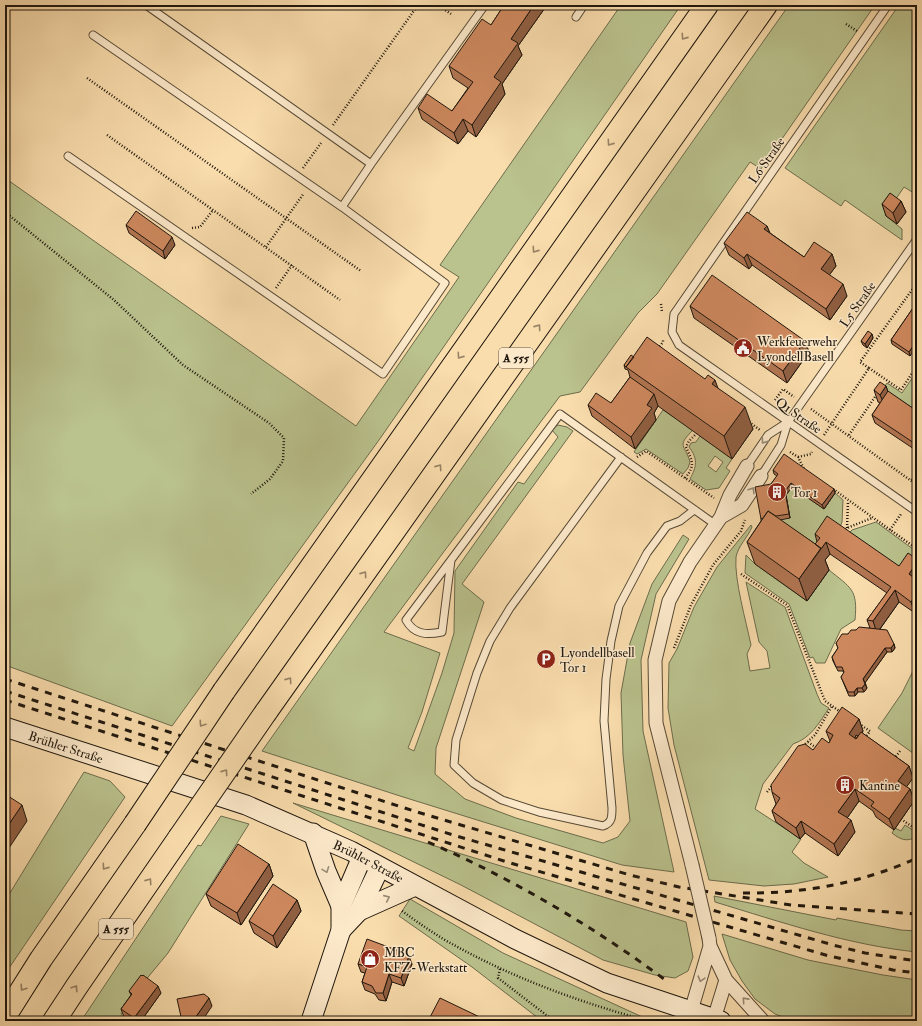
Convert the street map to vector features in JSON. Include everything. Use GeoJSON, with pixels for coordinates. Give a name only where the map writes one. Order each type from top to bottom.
{"type":"FeatureCollection","features":[{"type":"Feature","properties":{"kind":"highway"},"geometry":{"type":"LineString","coordinates":[[5,1016],[41,960],[135,824],[224,691],[707,5]]}},
{"type":"Feature","properties":{"kind":"highway","name":"A 555"},"geometry":{"type":"LineString","coordinates":[[54,1021],[266,712],[766,5]]}},
{"type":"Feature","properties":{"kind":"main road","name":"Brühler Straße"},"geometry":{"type":"LineString","coordinates":[[5,727],[246,805],[313,833],[362,856],[515,939],[607,982],[718,1020]]}},
{"type":"Feature","properties":{"kind":"main road"},"geometry":{"type":"LineString","coordinates":[[313,833],[326,871],[341,906]]}},
{"type":"Feature","properties":{"kind":"main road"},"geometry":{"type":"LineString","coordinates":[[311,1021],[341,930],[341,906],[362,856]]}},
{"type":"Feature","properties":{"kind":"main road"},"geometry":{"type":"LineString","coordinates":[[341,930],[359,911],[380,866]]}},
{"type":"Feature","properties":{"kind":"main road"},"geometry":{"type":"LineString","coordinates":[[359,911],[415,886]]}},
{"type":"Feature","properties":{"kind":"street"},"geometry":{"type":"LineString","coordinates":[[747,466],[730,495],[718,521],[690,562],[669,602],[655,660],[656,723],[710,942],[726,980],[763,1021]]}},
{"type":"Feature","properties":{"kind":"street"},"geometry":{"type":"LineString","coordinates":[[718,521],[742,505],[761,476]]}},
{"type":"Feature","properties":{"kind":"street"},"geometry":{"type":"LineString","coordinates":[[691,1011],[710,942]]}},
{"type":"Feature","properties":{"kind":"street"},"geometry":{"type":"LineString","coordinates":[[718,1020],[726,980]]}},
{"type":"Feature","properties":{"kind":"lane"},"geometry":{"type":"LineString","coordinates":[[146,5],[371,164]]}},
{"type":"Feature","properties":{"kind":"lane"},"geometry":{"type":"LineString","coordinates":[[342,207],[485,5]]}},
{"type":"Feature","properties":{"kind":"lane"},"geometry":{"type":"LineString","coordinates":[[576,17],[584,5]]}},
{"type":"Feature","properties":{"kind":"lane","name":"L6 Straße"},"geometry":{"type":"LineString","coordinates":[[672,332],[674,314],[888,5]]}},
{"type":"Feature","properties":{"kind":"lane"},"geometry":{"type":"LineString","coordinates":[[68,156],[383,374],[445,283],[298,176],[93,35]]}},
{"type":"Feature","properties":{"kind":"lane","name":"L5 Straße"},"geometry":{"type":"LineString","coordinates":[[788,422],[917,239]]}},
{"type":"Feature","properties":{"kind":"lane","name":"Q1 Straße"},"geometry":{"type":"LineString","coordinates":[[672,332],[679,345],[917,512]]}},
{"type":"Feature","properties":{"kind":"lane"},"geometry":{"type":"LineString","coordinates":[[452,560],[442,632],[431,634],[421,633],[410,628],[406,620],[560,414],[694,510],[718,521]]}},
{"type":"Feature","properties":{"kind":"lane"},"geometry":{"type":"LineString","coordinates":[[747,466],[768,435],[788,422]]}},
{"type":"Feature","properties":{"kind":"lane"},"geometry":{"type":"LineString","coordinates":[[761,476],[781,445],[788,422]]}},
{"type":"Feature","properties":{"kind":"lane"},"geometry":{"type":"LineString","coordinates":[[621,457],[510,608],[490,641],[477,673],[456,740],[454,765],[473,783],[502,800],[540,812],[602,826],[608,824],[612,819],[612,808],[604,721],[606,679],[619,606],[647,553],[667,526],[680,521],[694,510]]}},
{"type":"Feature","properties":{"kind":"path"},"geometry":{"type":"LineString","coordinates":[[298,176],[418,5]]}},
{"type":"Feature","properties":{"kind":"path"},"geometry":{"type":"LineString","coordinates":[[438,5],[451,14]]}},
{"type":"Feature","properties":{"kind":"path"},"geometry":{"type":"LineString","coordinates":[[87,78],[361,271]]}},
{"type":"Feature","properties":{"kind":"path"},"geometry":{"type":"LineString","coordinates":[[106,135],[340,300]]}},
{"type":"Feature","properties":{"kind":"path"},"geometry":{"type":"LineString","coordinates":[[266,247],[310,185]]}},
{"type":"Feature","properties":{"kind":"path"},"geometry":{"type":"LineString","coordinates":[[181,234],[185,228],[200,227],[213,210]]}},
{"type":"Feature","properties":{"kind":"path"},"geometry":{"type":"LineString","coordinates":[[5,212],[114,300],[183,365],[268,423],[284,438],[283,461],[270,479],[251,494]]}},
{"type":"Feature","properties":{"kind":"path"},"geometry":{"type":"LineString","coordinates":[[270,296],[292,265]]}},
{"type":"Feature","properties":{"kind":"path"},"geometry":{"type":"LineString","coordinates":[[917,283],[860,362],[901,390],[917,366]]}},
{"type":"Feature","properties":{"kind":"path"},"geometry":{"type":"LineString","coordinates":[[798,457],[811,454],[869,368]]}},
{"type":"Feature","properties":{"kind":"path"},"geometry":{"type":"LineString","coordinates":[[760,430],[761,421],[783,389],[917,485]]}},
{"type":"Feature","properties":{"kind":"path"},"geometry":{"type":"LineString","coordinates":[[849,435],[878,393]]}},
{"type":"Feature","properties":{"kind":"path"},"geometry":{"type":"LineString","coordinates":[[743,418],[768,435]]}},
{"type":"Feature","properties":{"kind":"path"},"geometry":{"type":"LineString","coordinates":[[685,478],[692,468],[693,462],[686,447],[696,433]]}},
{"type":"Feature","properties":{"kind":"path"},"geometry":{"type":"LineString","coordinates":[[781,445],[798,457],[802,468],[809,472]]}},
{"type":"Feature","properties":{"kind":"path"},"geometry":{"type":"LineString","coordinates":[[636,457],[646,451],[715,498],[718,494]]}},
{"type":"Feature","properties":{"kind":"path"},"geometry":{"type":"LineString","coordinates":[[911,480],[917,477]]}},
{"type":"Feature","properties":{"kind":"path"},"geometry":{"type":"LineString","coordinates":[[828,486],[917,549]]}},
{"type":"Feature","properties":{"kind":"path"},"geometry":{"type":"LineString","coordinates":[[847,528],[848,500]]}},
{"type":"Feature","properties":{"kind":"path"},"geometry":{"type":"LineString","coordinates":[[671,652],[691,606],[713,565],[741,532],[746,516]]}},
{"type":"Feature","properties":{"kind":"path"},"geometry":{"type":"LineString","coordinates":[[842,535],[847,528],[872,518]]}},
{"type":"Feature","properties":{"kind":"path"},"geometry":{"type":"LineString","coordinates":[[741,574],[787,605],[824,701],[845,715]]}},
{"type":"Feature","properties":{"kind":"path"},"geometry":{"type":"LineString","coordinates":[[798,750],[815,735],[832,706]]}},
{"type":"Feature","properties":{"kind":"path"},"geometry":{"type":"LineString","coordinates":[[857,723],[870,731],[862,742]]}},
{"type":"Feature","properties":{"kind":"path"},"geometry":{"type":"LineString","coordinates":[[808,742],[824,753]]}},
{"type":"Feature","properties":{"kind":"path"},"geometry":{"type":"LineString","coordinates":[[892,763],[900,751]]}},
{"type":"Feature","properties":{"kind":"path"},"geometry":{"type":"LineString","coordinates":[[768,792],[774,782]]}},
{"type":"Feature","properties":{"kind":"path"},"geometry":{"type":"LineString","coordinates":[[901,819],[917,830]]}},
{"type":"Feature","properties":{"kind":"path"},"geometry":{"type":"LineString","coordinates":[[399,909],[444,940],[500,968],[548,989],[598,1007],[648,1021]]}},
{"type":"Feature","properties":{"kind":"path"},"geometry":{"type":"LineString","coordinates":[[500,968],[498,978],[554,1021]]}},
{"type":"Feature","properties":{"kind":"green space"},"geometry":{"type":"Polygon","coordinates":[[[621,5],[681,5],[379,440],[172,726],[5,665],[5,178],[356,426],[459,277],[440,265],[621,5]]]}},
{"type":"Feature","properties":{"kind":"green space"},"geometry":{"type":"Polygon","coordinates":[[[789,5],[875,5],[761,169],[750,162],[657,294],[638,313],[580,392],[560,396],[384,632],[440,653],[422,712],[408,748],[414,751],[442,673],[454,633],[455,571],[518,482],[524,484],[558,437],[551,429],[558,425],[567,427],[573,431],[462,584],[484,602],[436,748],[435,774],[465,799],[516,818],[603,843],[618,837],[630,821],[623,755],[621,693],[630,643],[652,584],[683,535],[689,539],[656,594],[641,660],[643,731],[674,872],[622,865],[400,796],[262,751],[789,5]]]}},
{"type":"Feature","properties":{"kind":"green space"},"geometry":{"type":"Polygon","coordinates":[[[899,5],[917,5],[917,195],[904,187],[885,215],[902,229],[902,240],[845,200],[841,206],[785,168],[899,5]]]}},
{"type":"Feature","properties":{"kind":"green space"},"geometry":{"type":"Polygon","coordinates":[[[917,371],[917,417],[881,392],[887,383],[902,393],[917,371]]]}},
{"type":"Feature","properties":{"kind":"green space"},"geometry":{"type":"Polygon","coordinates":[[[663,410],[693,430],[683,443],[690,462],[688,468],[683,474],[646,449],[637,454],[634,452],[663,410]]]}},
{"type":"Feature","properties":{"kind":"green space"},"geometry":{"type":"Polygon","coordinates":[[[700,436],[732,459],[726,468],[730,471],[719,488],[706,490],[690,479],[696,463],[694,455],[689,447],[691,443],[696,442],[700,436]],[[715,456],[708,466],[716,472],[723,462],[715,456]]]}},
{"type":"Feature","properties":{"kind":"green space"},"geometry":{"type":"Polygon","coordinates":[[[792,487],[824,509],[835,493],[843,500],[842,522],[838,532],[824,549],[762,523],[792,487]]]}},
{"type":"Feature","properties":{"kind":"green space"},"geometry":{"type":"Polygon","coordinates":[[[876,522],[917,552],[917,556],[903,578],[845,537],[852,530],[876,522]]]}},
{"type":"Feature","properties":{"kind":"green space"},"geometry":{"type":"Polygon","coordinates":[[[751,525],[752,527],[741,545],[736,557],[737,577],[751,645],[747,654],[750,671],[770,668],[767,651],[759,642],[746,582],[785,607],[817,694],[821,703],[829,708],[810,734],[793,744],[763,784],[755,809],[801,839],[792,852],[804,863],[828,877],[794,884],[764,886],[709,880],[674,745],[668,708],[669,663],[677,649],[694,607],[717,567],[751,525]]]}},
{"type":"Feature","properties":{"kind":"green space"},"geometry":{"type":"Polygon","coordinates":[[[746,555],[755,564],[807,601],[829,570],[843,581],[851,590],[854,595],[855,602],[855,620],[841,629],[825,663],[816,663],[813,657],[810,658],[789,604],[745,573],[746,555]]]}},
{"type":"Feature","properties":{"kind":"green space"},"geometry":{"type":"Polygon","coordinates":[[[917,663],[917,756],[878,728],[902,693],[917,663]]]}},
{"type":"Feature","properties":{"kind":"green space"},"geometry":{"type":"Polygon","coordinates":[[[84,772],[110,781],[125,797],[5,974],[5,901],[84,772]]]}},
{"type":"Feature","properties":{"kind":"green space"},"geometry":{"type":"Polygon","coordinates":[[[293,803],[686,922],[693,957],[688,971],[675,978],[655,975],[603,960],[461,885],[293,803]]]}},
{"type":"Feature","properties":{"kind":"green space"},"geometry":{"type":"Polygon","coordinates":[[[221,816],[249,824],[168,953],[144,982],[121,1014],[123,1017],[120,1021],[81,1021],[198,845],[201,846],[221,816]]]}},
{"type":"Feature","properties":{"kind":"green space"},"geometry":{"type":"Polygon","coordinates":[[[905,825],[917,833],[917,837],[904,840],[892,833],[895,828],[901,831],[905,825]]]}},
{"type":"Feature","properties":{"kind":"green space"},"geometry":{"type":"Polygon","coordinates":[[[714,896],[836,920],[837,918],[901,930],[917,931],[917,952],[891,949],[815,932],[715,902],[714,896]]]}},
{"type":"Feature","properties":{"kind":"green space"},"geometry":{"type":"Polygon","coordinates":[[[410,899],[503,953],[651,1021],[542,1021],[472,967],[399,916],[410,899]]]}},
{"type":"Feature","properties":{"kind":"green space"},"geometry":{"type":"Polygon","coordinates":[[[722,934],[808,960],[883,975],[917,980],[917,1021],[794,1021],[775,1014],[755,999],[742,981],[730,960],[722,934]]]}},
{"type":"Feature","properties":{"kind":"building"},"geometry":{"type":"Polygon","coordinates":[[[504,5],[534,5],[511,39],[518,43],[494,77],[501,82],[472,125],[463,119],[454,133],[418,108],[427,94],[452,111],[473,82],[449,66],[482,19],[491,25],[504,5]]]}},
{"type":"Feature","properties":{"kind":"building"},"geometry":{"type":"Polygon","coordinates":[[[890,193],[901,201],[893,213],[882,204],[890,193]]]}},
{"type":"Feature","properties":{"kind":"building"},"geometry":{"type":"Polygon","coordinates":[[[136,211],[172,237],[163,251],[126,225],[136,211]]]}},
{"type":"Feature","properties":{"kind":"building"},"geometry":{"type":"Polygon","coordinates":[[[747,212],[767,226],[764,229],[804,257],[814,242],[832,254],[821,269],[843,284],[826,309],[747,254],[744,258],[724,243],[747,212]]]}},
{"type":"Feature","properties":{"kind":"building"},"geometry":{"type":"Polygon","coordinates":[[[712,275],[805,341],[783,371],[690,306],[712,275]]]}},
{"type":"Feature","properties":{"kind":"building"},"geometry":{"type":"Polygon","coordinates":[[[913,308],[917,311],[917,340],[909,352],[891,340],[913,308]]]}},
{"type":"Feature","properties":{"kind":"building"},"geometry":{"type":"Polygon","coordinates":[[[868,331],[872,334],[865,344],[861,341],[868,331]]]}},
{"type":"Feature","properties":{"kind":"building"},"geometry":{"type":"Polygon","coordinates":[[[647,337],[705,379],[708,375],[715,380],[712,384],[745,407],[724,436],[626,367],[647,337]]]}},
{"type":"Feature","properties":{"kind":"building"},"geometry":{"type":"Polygon","coordinates":[[[631,355],[634,357],[626,367],[624,365],[631,355]]]}},
{"type":"Feature","properties":{"kind":"building"},"geometry":{"type":"Polygon","coordinates":[[[630,377],[654,394],[647,405],[652,408],[631,437],[588,405],[596,393],[611,403],[630,377]]]}},
{"type":"Feature","properties":{"kind":"building"},"geometry":{"type":"Polygon","coordinates":[[[880,382],[886,386],[880,395],[874,390],[880,382]]]}},
{"type":"Feature","properties":{"kind":"building"},"geometry":{"type":"Polygon","coordinates":[[[888,391],[917,411],[917,445],[872,415],[888,391]]]}},
{"type":"Feature","properties":{"kind":"building"},"geometry":{"type":"Polygon","coordinates":[[[784,454],[834,489],[822,505],[791,483],[785,491],[789,514],[776,516],[768,511],[761,519],[755,487],[771,484],[778,474],[773,470],[784,454]]]}},
{"type":"Feature","properties":{"kind":"building"},"geometry":{"type":"Polygon","coordinates":[[[768,511],[821,548],[799,579],[747,542],[768,511]]]}},
{"type":"Feature","properties":{"kind":"building"},"geometry":{"type":"Polygon","coordinates":[[[827,516],[899,566],[908,553],[917,559],[917,562],[909,574],[917,580],[917,593],[911,602],[895,590],[873,621],[867,620],[891,587],[826,542],[821,549],[815,544],[820,538],[815,534],[827,516]]]}},
{"type":"Feature","properties":{"kind":"building"},"geometry":{"type":"Polygon","coordinates":[[[859,627],[887,630],[894,644],[891,648],[885,648],[863,679],[865,684],[862,688],[857,688],[854,692],[848,692],[841,677],[844,672],[842,667],[836,667],[832,657],[838,648],[836,643],[842,634],[848,634],[851,630],[856,630],[859,627]]]}},
{"type":"Feature","properties":{"kind":"building","name":"Kantine"},"geometry":{"type":"Polygon","coordinates":[[[842,707],[859,719],[849,734],[856,739],[861,732],[909,766],[898,781],[910,789],[889,819],[871,806],[874,802],[855,789],[838,812],[851,820],[834,844],[801,821],[796,828],[772,811],[780,798],[772,792],[771,785],[798,746],[805,744],[813,750],[822,738],[829,743],[833,735],[826,731],[842,707]]]}},
{"type":"Feature","properties":{"kind":"building"},"geometry":{"type":"Polygon","coordinates":[[[5,794],[22,805],[5,830],[5,794]]]}},
{"type":"Feature","properties":{"kind":"building"},"geometry":{"type":"Polygon","coordinates":[[[238,844],[269,864],[237,913],[206,894],[238,844]]]}},
{"type":"Feature","properties":{"kind":"building"},"geometry":{"type":"Polygon","coordinates":[[[273,884],[297,900],[273,936],[249,921],[273,884]]]}},
{"type":"Feature","properties":{"kind":"building"},"geometry":{"type":"Polygon","coordinates":[[[367,939],[409,956],[401,978],[389,974],[383,993],[376,993],[372,986],[362,982],[367,967],[358,964],[367,939]]]}},
{"type":"Feature","properties":{"kind":"building"},"geometry":{"type":"Polygon","coordinates":[[[141,975],[158,986],[134,1018],[121,1009],[132,994],[129,991],[141,975]]]}},
{"type":"Feature","properties":{"kind":"building"},"geometry":{"type":"Polygon","coordinates":[[[204,994],[209,998],[193,1021],[182,1021],[177,999],[204,994]]]}},
{"type":"Feature","properties":{"kind":"building"},"geometry":{"type":"Polygon","coordinates":[[[440,998],[488,1021],[428,1021],[440,998]]]}},
{"type":"Feature","properties":{"kind":"railway"},"geometry":{"type":"LineString","coordinates":[[5,679],[417,812],[630,875],[679,887],[791,905],[917,914]]}},
{"type":"Feature","properties":{"kind":"railway"},"geometry":{"type":"LineString","coordinates":[[5,691],[453,835],[833,945],[865,953],[917,961]]}},
{"type":"Feature","properties":{"kind":"railway"},"geometry":{"type":"LineString","coordinates":[[5,700],[507,862],[829,956],[893,970],[917,973]]}},
{"type":"Feature","properties":{"kind":"railway"},"geometry":{"type":"LineString","coordinates":[[428,842],[490,871],[550,904],[608,940],[664,979]]}},
{"type":"Feature","properties":{"kind":"railway"},"geometry":{"type":"LineString","coordinates":[[743,893],[788,891],[832,885],[875,874],[917,858]]}},
{"type":"Feature","properties":{"kind":"place","name":"Werkfeuerwehr LyondellBasell"},"geometry":{"type":"Point","coordinates":[743,348]}},
{"type":"Feature","properties":{"kind":"place","name":"Tor 1"},"geometry":{"type":"Point","coordinates":[777,492]}},
{"type":"Feature","properties":{"kind":"place","name":"Lyondellbasell Tor 1"},"geometry":{"type":"Point","coordinates":[546,659]}},
{"type":"Feature","properties":{"kind":"place","name":"Kantine"},"geometry":{"type":"Point","coordinates":[845,785]}},
{"type":"Feature","properties":{"kind":"place","name":"MBC KFZ-Werkstatt"},"geometry":{"type":"Point","coordinates":[370,959]}}]}
